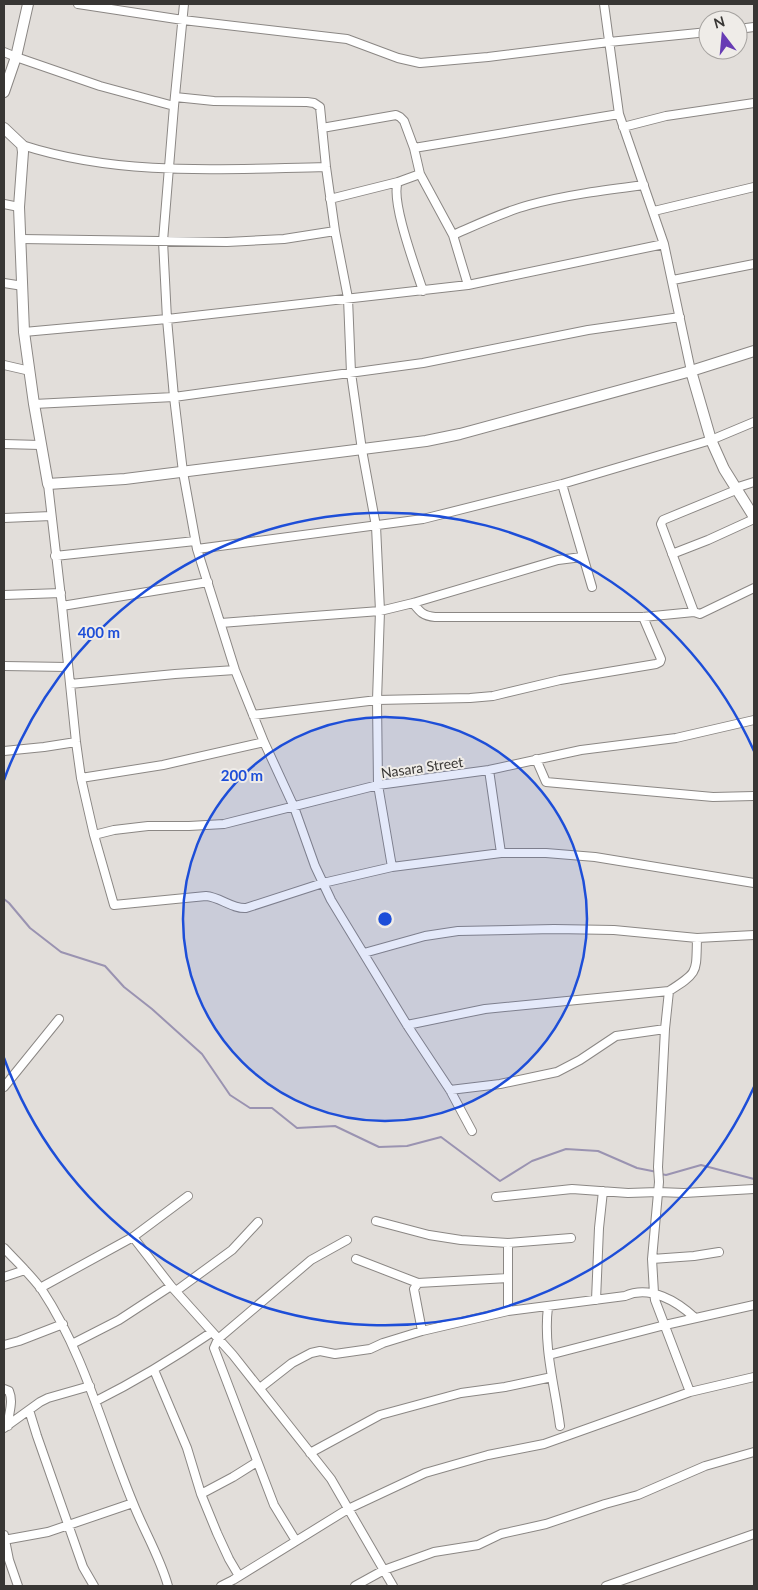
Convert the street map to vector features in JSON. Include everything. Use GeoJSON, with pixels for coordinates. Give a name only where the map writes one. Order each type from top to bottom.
{"type":"FeatureCollection","features":[{"type":"Feature","properties":{"kind":"street"},"geometry":{"type":"LineString","coordinates":[[4,92],[16,58],[28,4]]}},
{"type":"Feature","properties":{"kind":"street"},"geometry":{"type":"LineString","coordinates":[[78,4],[183,20],[347,39],[398,58],[420,63],[698,33]]}},
{"type":"Feature","properties":{"kind":"street"},"geometry":{"type":"LineString","coordinates":[[184,4],[163,241],[166,318],[174,397],[183,472],[196,545],[235,670],[264,742],[294,807],[331,900],[407,1025],[450,1090],[472,1131]]}},
{"type":"Feature","properties":{"kind":"street"},"geometry":{"type":"LineString","coordinates":[[604,4],[619,114],[664,244],[691,371],[710,440],[724,470],[754,518],[730,531],[672,554]]}},
{"type":"Feature","properties":{"kind":"street"},"geometry":{"type":"LineString","coordinates":[[4,52],[16,58],[100,86],[174,102],[314,103],[320,107],[330,199],[348,298],[351,373],[362,450],[376,526],[380,611],[377,700],[378,785],[392,867]]}},
{"type":"Feature","properties":{"kind":"street"},"geometry":{"type":"LineString","coordinates":[[623,127],[666,116],[754,103]]}},
{"type":"Feature","properties":{"kind":"street"},"geometry":{"type":"LineString","coordinates":[[414,148],[619,114]]}},
{"type":"Feature","properties":{"kind":"street"},"geometry":{"type":"LineString","coordinates":[[322,128],[396,115],[404,121],[414,148],[420,174],[453,235],[468,285]]}},
{"type":"Feature","properties":{"kind":"street"},"geometry":{"type":"LineString","coordinates":[[4,129],[22,145],[52,155],[84,162],[168,170],[326,167]]}},
{"type":"Feature","properties":{"kind":"street"},"geometry":{"type":"LineString","coordinates":[[22,145],[19,207],[24,332],[40,445],[48,484],[76,742],[94,835],[114,905],[206,896],[214,897],[239,909],[323,883],[392,867],[501,853],[546,853],[595,857],[754,883]]}},
{"type":"Feature","properties":{"kind":"street"},"geometry":{"type":"LineString","coordinates":[[330,199],[398,182],[420,174]]}},
{"type":"Feature","properties":{"kind":"street"},"geometry":{"type":"LineString","coordinates":[[398,182],[396,187],[398,207],[423,290]]}},
{"type":"Feature","properties":{"kind":"street"},"geometry":{"type":"LineString","coordinates":[[453,235],[530,205],[586,193],[644,185]]}},
{"type":"Feature","properties":{"kind":"street"},"geometry":{"type":"LineString","coordinates":[[654,212],[754,187]]}},
{"type":"Feature","properties":{"kind":"street"},"geometry":{"type":"LineString","coordinates":[[4,204],[19,207]]}},
{"type":"Feature","properties":{"kind":"street"},"geometry":{"type":"LineString","coordinates":[[21,239],[228,242],[284,240],[335,231]]}},
{"type":"Feature","properties":{"kind":"street"},"geometry":{"type":"LineString","coordinates":[[24,332],[468,285],[664,244]]}},
{"type":"Feature","properties":{"kind":"street"},"geometry":{"type":"LineString","coordinates":[[673,280],[754,264]]}},
{"type":"Feature","properties":{"kind":"street"},"geometry":{"type":"LineString","coordinates":[[4,283],[23,286]]}},
{"type":"Feature","properties":{"kind":"street"},"geometry":{"type":"LineString","coordinates":[[34,404],[174,397],[423,363],[588,330],[680,317]]}},
{"type":"Feature","properties":{"kind":"street"},"geometry":{"type":"LineString","coordinates":[[48,484],[126,479],[426,441],[460,434],[691,371],[754,351]]}},
{"type":"Feature","properties":{"kind":"street"},"geometry":{"type":"LineString","coordinates":[[4,365],[30,371]]}},
{"type":"Feature","properties":{"kind":"street"},"geometry":{"type":"LineString","coordinates":[[55,556],[196,545],[423,520],[562,484],[710,440],[754,422]]}},
{"type":"Feature","properties":{"kind":"street"},"geometry":{"type":"LineString","coordinates":[[4,444],[40,445]]}},
{"type":"Feature","properties":{"kind":"street"},"geometry":{"type":"LineString","coordinates":[[694,612],[661,521],[754,482]]}},
{"type":"Feature","properties":{"kind":"street"},"geometry":{"type":"LineString","coordinates":[[562,484],[592,587]]}},
{"type":"Feature","properties":{"kind":"street"},"geometry":{"type":"LineString","coordinates":[[4,518],[51,516]]}},
{"type":"Feature","properties":{"kind":"street"},"geometry":{"type":"LineString","coordinates":[[221,623],[380,611],[558,560],[582,557]]}},
{"type":"Feature","properties":{"kind":"street"},"geometry":{"type":"LineString","coordinates":[[62,606],[208,582]]}},
{"type":"Feature","properties":{"kind":"street"},"geometry":{"type":"LineString","coordinates":[[413,603],[422,614],[427,616],[643,617],[694,612],[700,614],[754,588]]}},
{"type":"Feature","properties":{"kind":"street"},"geometry":{"type":"LineString","coordinates":[[4,595],[60,593]]}},
{"type":"Feature","properties":{"kind":"street"},"geometry":{"type":"LineString","coordinates":[[253,715],[377,700],[493,696],[560,680],[656,664],[661,659],[643,617]]}},
{"type":"Feature","properties":{"kind":"street"},"geometry":{"type":"LineString","coordinates":[[4,666],[68,667]]}},
{"type":"Feature","properties":{"kind":"street"},"geometry":{"type":"LineString","coordinates":[[70,684],[235,670]]}},
{"type":"Feature","properties":{"kind":"street","name":"Nasara Street"},"geometry":{"type":"LineString","coordinates":[[94,835],[114,830],[148,826],[224,824],[378,785],[489,770],[582,750],[676,738],[754,720]]}},
{"type":"Feature","properties":{"kind":"street"},"geometry":{"type":"LineString","coordinates":[[4,750],[44,748],[76,742]]}},
{"type":"Feature","properties":{"kind":"street"},"geometry":{"type":"LineString","coordinates":[[82,778],[163,765],[264,742]]}},
{"type":"Feature","properties":{"kind":"street"},"geometry":{"type":"LineString","coordinates":[[536,759],[546,782],[713,797],[754,796]]}},
{"type":"Feature","properties":{"kind":"street"},"geometry":{"type":"LineString","coordinates":[[489,770],[501,853]]}},
{"type":"Feature","properties":{"kind":"street"},"geometry":{"type":"LineString","coordinates":[[364,952],[425,936],[458,931],[614,930],[697,938],[754,935]]}},
{"type":"Feature","properties":{"kind":"street"},"geometry":{"type":"LineString","coordinates":[[407,1025],[485,1009],[669,991],[686,980],[696,969],[697,938]]}},
{"type":"Feature","properties":{"kind":"street"},"geometry":{"type":"LineString","coordinates":[[669,991],[665,1029],[658,1192],[652,1258],[654,1293],[664,1325],[690,1392]]}},
{"type":"Feature","properties":{"kind":"street"},"geometry":{"type":"LineString","coordinates":[[4,1087],[58,1019]]}},
{"type":"Feature","properties":{"kind":"street"},"geometry":{"type":"LineString","coordinates":[[450,1090],[500,1084],[557,1072],[580,1060],[616,1036],[665,1029]]}},
{"type":"Feature","properties":{"kind":"street"},"geometry":{"type":"LineString","coordinates":[[496,1197],[572,1189],[628,1193],[684,1193],[754,1189]]}},
{"type":"Feature","properties":{"kind":"street"},"geometry":{"type":"LineString","coordinates":[[596,1300],[599,1228],[603,1191]]}},
{"type":"Feature","properties":{"kind":"street"},"geometry":{"type":"LineString","coordinates":[[40,1288],[133,1237],[188,1196]]}},
{"type":"Feature","properties":{"kind":"street"},"geometry":{"type":"LineString","coordinates":[[376,1221],[461,1240],[508,1243],[571,1238]]}},
{"type":"Feature","properties":{"kind":"street"},"geometry":{"type":"LineString","coordinates":[[72,1344],[119,1320],[145,1302],[174,1289],[232,1250],[258,1222]]}},
{"type":"Feature","properties":{"kind":"street"},"geometry":{"type":"LineString","coordinates":[[133,1237],[174,1289],[260,1388],[331,1480],[393,1586]]}},
{"type":"Feature","properties":{"kind":"street"},"geometry":{"type":"LineString","coordinates":[[96,1401],[215,1335],[311,1260],[347,1240]]}},
{"type":"Feature","properties":{"kind":"street"},"geometry":{"type":"LineString","coordinates":[[508,1243],[508,1311]]}},
{"type":"Feature","properties":{"kind":"street"},"geometry":{"type":"LineString","coordinates":[[4,1248],[40,1288],[72,1344],[96,1401],[132,1502],[156,1552],[168,1586]]}},
{"type":"Feature","properties":{"kind":"street"},"geometry":{"type":"LineString","coordinates":[[652,1258],[694,1256],[719,1252]]}},
{"type":"Feature","properties":{"kind":"street"},"geometry":{"type":"LineString","coordinates":[[356,1259],[418,1283],[508,1278]]}},
{"type":"Feature","properties":{"kind":"street"},"geometry":{"type":"LineString","coordinates":[[4,1277],[25,1270]]}},
{"type":"Feature","properties":{"kind":"street"},"geometry":{"type":"LineString","coordinates":[[418,1283],[414,1289],[422,1331]]}},
{"type":"Feature","properties":{"kind":"street"},"geometry":{"type":"LineString","coordinates":[[260,1388],[292,1363],[311,1353],[335,1354],[370,1349],[422,1331],[508,1311],[625,1296],[639,1292],[654,1293],[684,1307],[695,1318]]}},
{"type":"Feature","properties":{"kind":"street"},"geometry":{"type":"LineString","coordinates":[[550,1355],[664,1325],[754,1305]]}},
{"type":"Feature","properties":{"kind":"street"},"geometry":{"type":"LineString","coordinates":[[548,1307],[546,1321],[560,1426]]}},
{"type":"Feature","properties":{"kind":"street"},"geometry":{"type":"LineString","coordinates":[[4,1345],[19,1342],[62,1324]]}},
{"type":"Feature","properties":{"kind":"street"},"geometry":{"type":"LineString","coordinates":[[215,1335],[214,1348],[217,1358],[257,1462],[274,1505],[296,1540]]}},
{"type":"Feature","properties":{"kind":"street"},"geometry":{"type":"LineString","coordinates":[[154,1370],[187,1448],[202,1494],[229,1559],[239,1576]]}},
{"type":"Feature","properties":{"kind":"street"},"geometry":{"type":"LineString","coordinates":[[310,1453],[380,1415],[392,1411],[462,1392],[505,1388],[552,1377]]}},
{"type":"Feature","properties":{"kind":"street"},"geometry":{"type":"LineString","coordinates":[[221,1586],[348,1509],[425,1473],[488,1455],[544,1444],[690,1392],[754,1377]]}},
{"type":"Feature","properties":{"kind":"street"},"geometry":{"type":"LineString","coordinates":[[6,1427],[48,1398],[90,1386]]}},
{"type":"Feature","properties":{"kind":"street"},"geometry":{"type":"LineString","coordinates":[[4,1389],[9,1391],[12,1397],[12,1405],[6,1427]]}},
{"type":"Feature","properties":{"kind":"street"},"geometry":{"type":"LineString","coordinates":[[29,1410],[84,1567],[94,1586]]}},
{"type":"Feature","properties":{"kind":"street"},"geometry":{"type":"LineString","coordinates":[[355,1586],[384,1570],[434,1552],[478,1545],[501,1534],[546,1524],[638,1495],[705,1466],[754,1452]]}},
{"type":"Feature","properties":{"kind":"street"},"geometry":{"type":"LineString","coordinates":[[202,1494],[257,1462]]}},
{"type":"Feature","properties":{"kind":"street"},"geometry":{"type":"LineString","coordinates":[[18,1586],[4,1538],[48,1532],[132,1502]]}},
{"type":"Feature","properties":{"kind":"street"},"geometry":{"type":"LineString","coordinates":[[606,1586],[754,1534]]}},
{"type":"Feature","properties":{"kind":"waterway"},"geometry":{"type":"LineString","coordinates":[[4,899],[30,928],[61,952],[105,966],[124,987],[152,1009],[202,1054],[230,1095],[250,1108],[272,1108],[297,1128],[335,1126],[379,1147],[407,1146],[441,1137],[500,1181],[532,1161],[566,1149],[598,1151],[637,1168],[657,1172]]}},
{"type":"Feature","properties":{"kind":"waterway"},"geometry":{"type":"LineString","coordinates":[[661,1174],[666,1175],[701,1165],[754,1179]]}}]}
